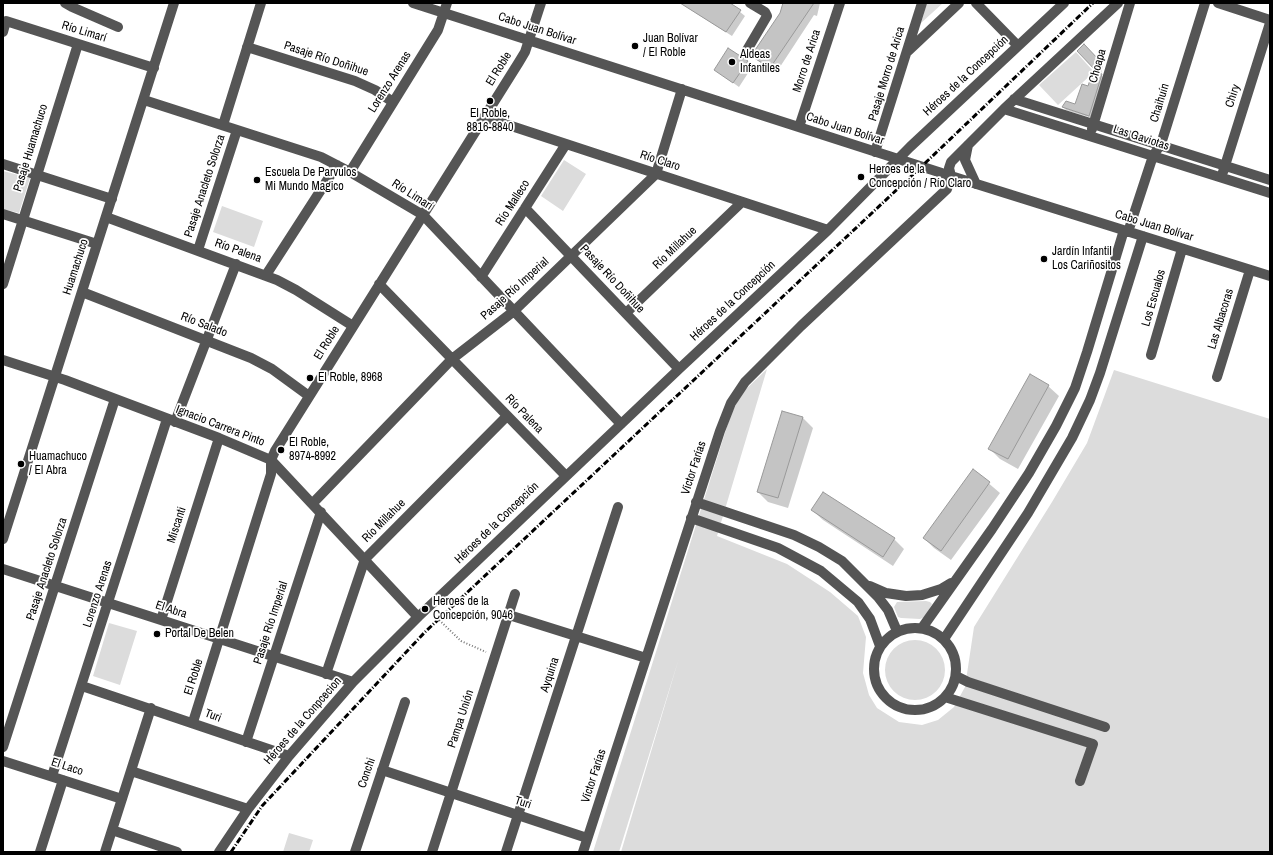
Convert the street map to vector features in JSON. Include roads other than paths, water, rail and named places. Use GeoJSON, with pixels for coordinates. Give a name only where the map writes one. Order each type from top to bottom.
{"type":"FeatureCollection","features":[{"type":"Feature","properties":{"kind":"street"},"geometry":{"type":"LineString","coordinates":[[65,3],[118,27]]}},
{"type":"Feature","properties":{"kind":"street","name":"Huamachuco"},"geometry":{"type":"LineString","coordinates":[[3,540],[174,3]]}},
{"type":"Feature","properties":{"kind":"street","name":"Pasaje Anacleto Solorza"},"geometry":{"type":"LineString","coordinates":[[223,125],[260,3]]}},
{"type":"Feature","properties":{"kind":"street","name":"Cabo Juan Bolívar"},"geometry":{"type":"LineString","coordinates":[[413,3],[445,8],[529,40],[875,152],[950,172],[976,184],[1270,276]]}},
{"type":"Feature","properties":{"kind":"street","name":"El Roble"},"geometry":{"type":"LineString","coordinates":[[193,722],[271,474],[271,460],[275,451],[519,62],[529,40],[541,3]]}},
{"type":"Feature","properties":{"kind":"street"},"geometry":{"type":"LineString","coordinates":[[746,50],[767,16],[765,12],[750,3]]}},
{"type":"Feature","properties":{"kind":"street","name":"Morro de Arica"},"geometry":{"type":"LineString","coordinates":[[799,127],[840,3]]}},
{"type":"Feature","properties":{"kind":"street","name":"Pasaje Morro de Arica"},"geometry":{"type":"LineString","coordinates":[[875,152],[922,3]]}},
{"type":"Feature","properties":{"kind":"street"},"geometry":{"type":"LineString","coordinates":[[906,53],[959,3]]}},
{"type":"Feature","properties":{"kind":"street"},"geometry":{"type":"LineString","coordinates":[[976,3],[1018,46]]}},
{"type":"Feature","properties":{"kind":"street","name":"Héroes de la Concepción"},"geometry":{"type":"LineString","coordinates":[[418,616],[678,369],[828,230],[899,159],[1064,3]]}},
{"type":"Feature","properties":{"kind":"street"},"geometry":{"type":"LineString","coordinates":[[950,172],[952,162],[968,144],[1014,99],[1118,3]]}},
{"type":"Feature","properties":{"kind":"street","name":"Choapa"},"geometry":{"type":"LineString","coordinates":[[1090,135],[1130,3]]}},
{"type":"Feature","properties":{"kind":"street","name":"Chaihuín"},"geometry":{"type":"LineString","coordinates":[[922,628],[1029,473],[1075,388],[1126,231],[1153,156],[1161,144],[1205,3]]}},
{"type":"Feature","properties":{"kind":"street"},"geometry":{"type":"LineString","coordinates":[[1218,3],[1270,20]]}},
{"type":"Feature","properties":{"kind":"street","name":"Lorenzo Arenas"},"geometry":{"type":"LineString","coordinates":[[350,172],[438,30],[445,8]]}},
{"type":"Feature","properties":{"kind":"street","name":"Río Limarí"},"geometry":{"type":"LineString","coordinates":[[3,32],[6,21],[154,68]]}},
{"type":"Feature","properties":{"kind":"street","name":"Chiry"},"geometry":{"type":"LineString","coordinates":[[1221,177],[1270,23]]}},
{"type":"Feature","properties":{"kind":"street","name":"Pasaje Huamachuco"},"geometry":{"type":"LineString","coordinates":[[3,284],[78,44]]}},
{"type":"Feature","properties":{"kind":"street","name":"Pasaje Río Doñihue"},"geometry":{"type":"LineString","coordinates":[[247,47],[355,81],[376,90],[393,102]]}},
{"type":"Feature","properties":{"kind":"street","name":"Pasaje Río Imperial"},"geometry":{"type":"LineString","coordinates":[[312,504],[452,359],[514,311],[656,174],[682,89]]}},
{"type":"Feature","properties":{"kind":"street","name":"Las Gaviotas"},"geometry":{"type":"LineString","coordinates":[[1014,99],[1161,144],[1270,180]]}},
{"type":"Feature","properties":{"kind":"street","name":"Río Limarí"},"geometry":{"type":"LineString","coordinates":[[144,100],[321,157],[337,164],[423,215],[621,424]]}},
{"type":"Feature","properties":{"kind":"street","name":"Las Gaviotas"},"geometry":{"type":"LineString","coordinates":[[1004,109],[1270,193]]}},
{"type":"Feature","properties":{"kind":"street","name":"Río Claro"},"geometry":{"type":"LineString","coordinates":[[484,117],[828,230]]}},
{"type":"Feature","properties":{"kind":"street","name":"Pasaje Anacleto Solorza"},"geometry":{"type":"LineString","coordinates":[[198,250],[237,130]]}},
{"type":"Feature","properties":{"kind":"street","name":"Río Malleco"},"geometry":{"type":"LineString","coordinates":[[481,276],[566,144]]}},
{"type":"Feature","properties":{"kind":"street"},"geometry":{"type":"LineString","coordinates":[[968,144],[965,160],[976,184]]}},
{"type":"Feature","properties":{"kind":"street"},"geometry":{"type":"LineString","coordinates":[[3,164],[112,198]]}},
{"type":"Feature","properties":{"kind":"street"},"geometry":{"type":"LineString","coordinates":[[266,275],[337,164]]}},
{"type":"Feature","properties":{"kind":"street","name":"Víctor Farías"},"geometry":{"type":"LineString","coordinates":[[583,852],[696,502],[731,403],[745,382],[801,326],[947,189],[950,172]]}},
{"type":"Feature","properties":{"kind":"street","name":"Río Millahue"},"geometry":{"type":"LineString","coordinates":[[626,313],[742,202]]}},
{"type":"Feature","properties":{"kind":"street","name":"Pasaje Río Doñihue"},"geometry":{"type":"LineString","coordinates":[[525,208],[678,369]]}},
{"type":"Feature","properties":{"kind":"street"},"geometry":{"type":"LineString","coordinates":[[3,214],[97,244]]}},
{"type":"Feature","properties":{"kind":"street","name":"Río Palena"},"geometry":{"type":"LineString","coordinates":[[106,217],[266,275],[296,290],[353,326]]}},
{"type":"Feature","properties":{"kind":"street"},"geometry":{"type":"LineString","coordinates":[[944,639],[1028,513],[1072,438],[1100,373],[1143,236]]}},
{"type":"Feature","properties":{"kind":"street","name":"Los Escualos"},"geometry":{"type":"LineString","coordinates":[[1150,355],[1182,249]]}},
{"type":"Feature","properties":{"kind":"street","name":"Lorenzo Arenas"},"geometry":{"type":"LineString","coordinates":[[52,776],[171,420],[206,340],[236,264]]}},
{"type":"Feature","properties":{"kind":"street","name":"Las Albacoras"},"geometry":{"type":"LineString","coordinates":[[1217,377],[1250,270]]}},
{"type":"Feature","properties":{"kind":"street","name":"Río Palena"},"geometry":{"type":"LineString","coordinates":[[379,284],[566,476]]}},
{"type":"Feature","properties":{"kind":"street","name":"Río Salado"},"geometry":{"type":"LineString","coordinates":[[82,292],[263,363],[309,396]]}},
{"type":"Feature","properties":{"kind":"street","name":"Ignacio Carrera Pinto"},"geometry":{"type":"LineString","coordinates":[[4,361],[55,377],[115,399],[219,438],[271,460],[418,616]]}},
{"type":"Feature","properties":{"kind":"street","name":"Pasaje Anacleto Solorza"},"geometry":{"type":"LineString","coordinates":[[3,747],[115,399]]}},
{"type":"Feature","properties":{"kind":"street","name":"Río Millahue"},"geometry":{"type":"LineString","coordinates":[[326,674],[365,559],[507,416]]}},
{"type":"Feature","properties":{"kind":"street","name":"Miscanti"},"geometry":{"type":"LineString","coordinates":[[160,620],[219,438]]}},
{"type":"Feature","properties":{"kind":"street"},"geometry":{"type":"LineString","coordinates":[[696,502],[794,535],[819,547],[842,561],[867,585],[888,610],[897,631]]}},
{"type":"Feature","properties":{"kind":"street","name":"Ayquina"},"geometry":{"type":"LineString","coordinates":[[506,852],[618,507]]}},
{"type":"Feature","properties":{"kind":"street","name":"Pasaje Río Imperial"},"geometry":{"type":"LineString","coordinates":[[246,742],[321,512]]}},
{"type":"Feature","properties":{"kind":"street"},"geometry":{"type":"LineString","coordinates":[[691,518],[803,559],[822,570],[858,602],[870,619],[880,646]]}},
{"type":"Feature","properties":{"kind":"street"},"geometry":{"type":"LineString","coordinates":[[765,544],[771,527]]}},
{"type":"Feature","properties":{"kind":"street","name":"El Abra"},"geometry":{"type":"LineString","coordinates":[[3,569],[353,682]]}},
{"type":"Feature","properties":{"kind":"street"},"geometry":{"type":"LineString","coordinates":[[867,585],[886,593],[906,596],[922,595],[941,589],[956,579]]}},
{"type":"Feature","properties":{"kind":"street","name":"Pampa Unión"},"geometry":{"type":"LineString","coordinates":[[432,852],[515,594]]}},
{"type":"Feature","properties":{"kind":"street"},"geometry":{"type":"LineString","coordinates":[[508,615],[646,658]]}},
{"type":"Feature","properties":{"kind":"street","name":"Héroes de la Conpcecion"},"geometry":{"type":"LineString","coordinates":[[219,852],[248,809],[289,756],[353,682],[418,616]]}},
{"type":"Feature","properties":{"kind":"street"},"geometry":{"type":"LineString","coordinates":[[912,627],[932,631],[944,639],[954,653],[956,663],[956,676],[954,683],[945,697],[927,709],[914,710],[901,708],[889,701],[880,691],[874,678],[873,664],[880,646],[885,639],[897,631],[912,627]]}},
{"type":"Feature","properties":{"kind":"street"},"geometry":{"type":"LineString","coordinates":[[956,676],[968,682],[1105,727]]}},
{"type":"Feature","properties":{"kind":"street","name":"Turi"},"geometry":{"type":"LineString","coordinates":[[82,686],[193,722],[198,726],[289,756]]}},
{"type":"Feature","properties":{"kind":"street"},"geometry":{"type":"LineString","coordinates":[[945,697],[1093,744],[1080,781]]}},
{"type":"Feature","properties":{"kind":"street","name":"Conchi"},"geometry":{"type":"LineString","coordinates":[[355,852],[405,702]]}},
{"type":"Feature","properties":{"kind":"street"},"geometry":{"type":"LineString","coordinates":[[105,852],[151,708]]}},
{"type":"Feature","properties":{"kind":"street","name":"El Laco"},"geometry":{"type":"LineString","coordinates":[[4,764],[52,776],[122,799]]}},
{"type":"Feature","properties":{"kind":"street","name":"Turi"},"geometry":{"type":"LineString","coordinates":[[382,770],[588,838]]}},
{"type":"Feature","properties":{"kind":"street"},"geometry":{"type":"LineString","coordinates":[[131,772],[248,809]]}},
{"type":"Feature","properties":{"kind":"street"},"geometry":{"type":"LineString","coordinates":[[40,852],[63,780]]}},
{"type":"Feature","properties":{"kind":"street"},"geometry":{"type":"LineString","coordinates":[[112,830],[177,852]]}},
{"type":"Feature","properties":{"kind":"railway"},"geometry":{"type":"LineString","coordinates":[[231,852],[262,806],[425,632],[921,167],[1093,3]]}},
{"type":"Feature","properties":{"kind":"place","name":"Juan Bolívar / El Roble"},"geometry":{"type":"Point","coordinates":[635,46]}},
{"type":"Feature","properties":{"kind":"place","name":"Aldeas Infantiles"},"geometry":{"type":"Point","coordinates":[732,62]}},
{"type":"Feature","properties":{"kind":"place","name":"El Roble, 8816-8840"},"geometry":{"type":"Point","coordinates":[490,101]}},
{"type":"Feature","properties":{"kind":"place","name":"Heroes de la Concepción / Río Claro"},"geometry":{"type":"Point","coordinates":[861,177]}},
{"type":"Feature","properties":{"kind":"place","name":"Escuela De Parvulos Mi Mundo Magico"},"geometry":{"type":"Point","coordinates":[257,180]}},
{"type":"Feature","properties":{"kind":"place","name":"Jardín Infantil Los Cariñositos"},"geometry":{"type":"Point","coordinates":[1044,259]}},
{"type":"Feature","properties":{"kind":"place","name":"El Roble, 8968"},"geometry":{"type":"Point","coordinates":[310,378]}},
{"type":"Feature","properties":{"kind":"place","name":"El Roble, 8974-8992"},"geometry":{"type":"Point","coordinates":[281,450]}},
{"type":"Feature","properties":{"kind":"place","name":"Huamachuco / El Abra"},"geometry":{"type":"Point","coordinates":[21,464]}},
{"type":"Feature","properties":{"kind":"place","name":"Heroes de la Concepción, 9046"},"geometry":{"type":"Point","coordinates":[425,609]}},
{"type":"Feature","properties":{"kind":"place","name":"Portal De Belen"},"geometry":{"type":"Point","coordinates":[157,634]}}]}
